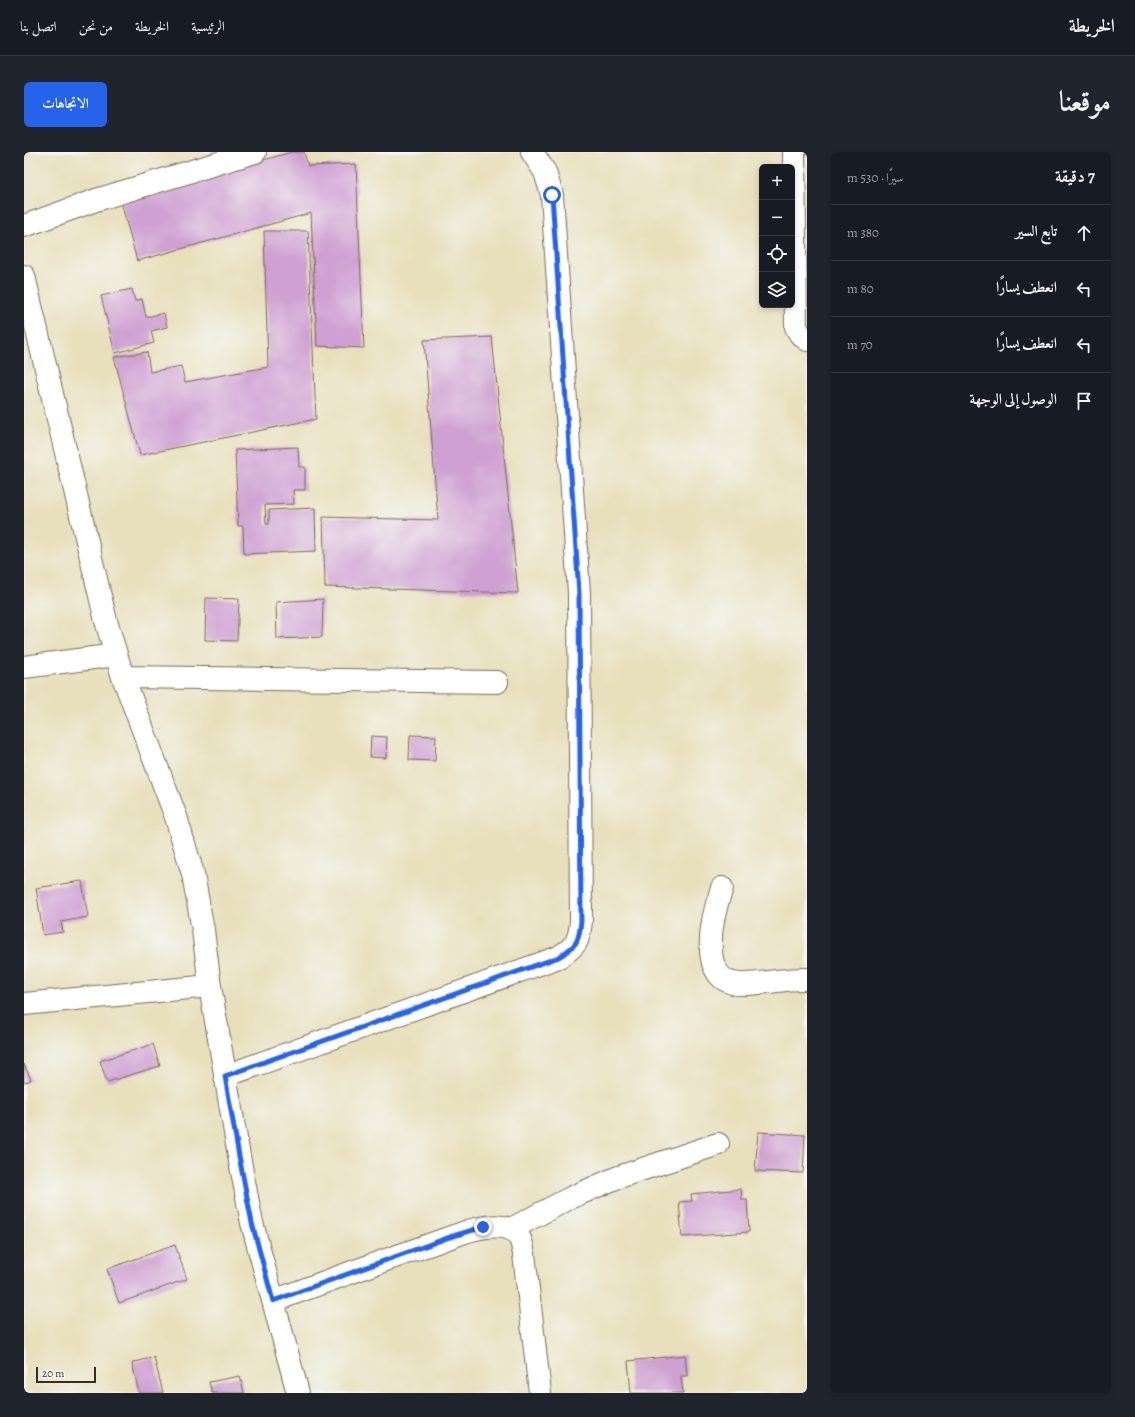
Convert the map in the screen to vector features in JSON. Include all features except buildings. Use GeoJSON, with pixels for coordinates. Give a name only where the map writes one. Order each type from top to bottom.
{"type":"FeatureCollection","features":[{"type":"Feature","properties":{"kind":"street"},"geometry":{"type":"LineString","coordinates":[[24,226],[96,200],[255,152]]}},
{"type":"Feature","properties":{"kind":"street"},"geometry":{"type":"LineString","coordinates":[[225,1076],[559,957],[573,948],[579,936],[581,921],[579,586],[552,195],[545,172],[532,152]]}},
{"type":"Feature","properties":{"kind":"street"},"geometry":{"type":"LineString","coordinates":[[794,152],[796,328],[807,340]]}},
{"type":"Feature","properties":{"kind":"street"},"geometry":{"type":"LineString","coordinates":[[24,276],[106,621],[123,677],[176,817],[193,874],[225,1076],[252,1223],[298,1393]]}},
{"type":"Feature","properties":{"kind":"street"},"geometry":{"type":"LineString","coordinates":[[24,667],[116,655]]}},
{"type":"Feature","properties":{"kind":"street"},"geometry":{"type":"LineString","coordinates":[[123,677],[497,682]]}},
{"type":"Feature","properties":{"kind":"street"},"geometry":{"type":"LineString","coordinates":[[722,888],[716,905],[710,947],[716,973],[728,982],[742,984],[807,979]]}},
{"type":"Feature","properties":{"kind":"street"},"geometry":{"type":"LineString","coordinates":[[24,1004],[210,986]]}},
{"type":"Feature","properties":{"kind":"street"},"geometry":{"type":"LineString","coordinates":[[273,1301],[468,1231],[483,1227],[511,1229],[570,1198],[616,1178],[718,1144]]}},
{"type":"Feature","properties":{"kind":"street"},"geometry":{"type":"LineString","coordinates":[[511,1229],[519,1238],[524,1254],[540,1393]]}},
{"type":"Feature","properties":{"kind":"route"},"geometry":{"type":"LineString","coordinates":[[483,1227],[450,1237],[273,1301],[252,1223],[225,1076],[559,957],[573,948],[579,936],[581,921],[581,839],[579,593],[552,195]]}}]}
